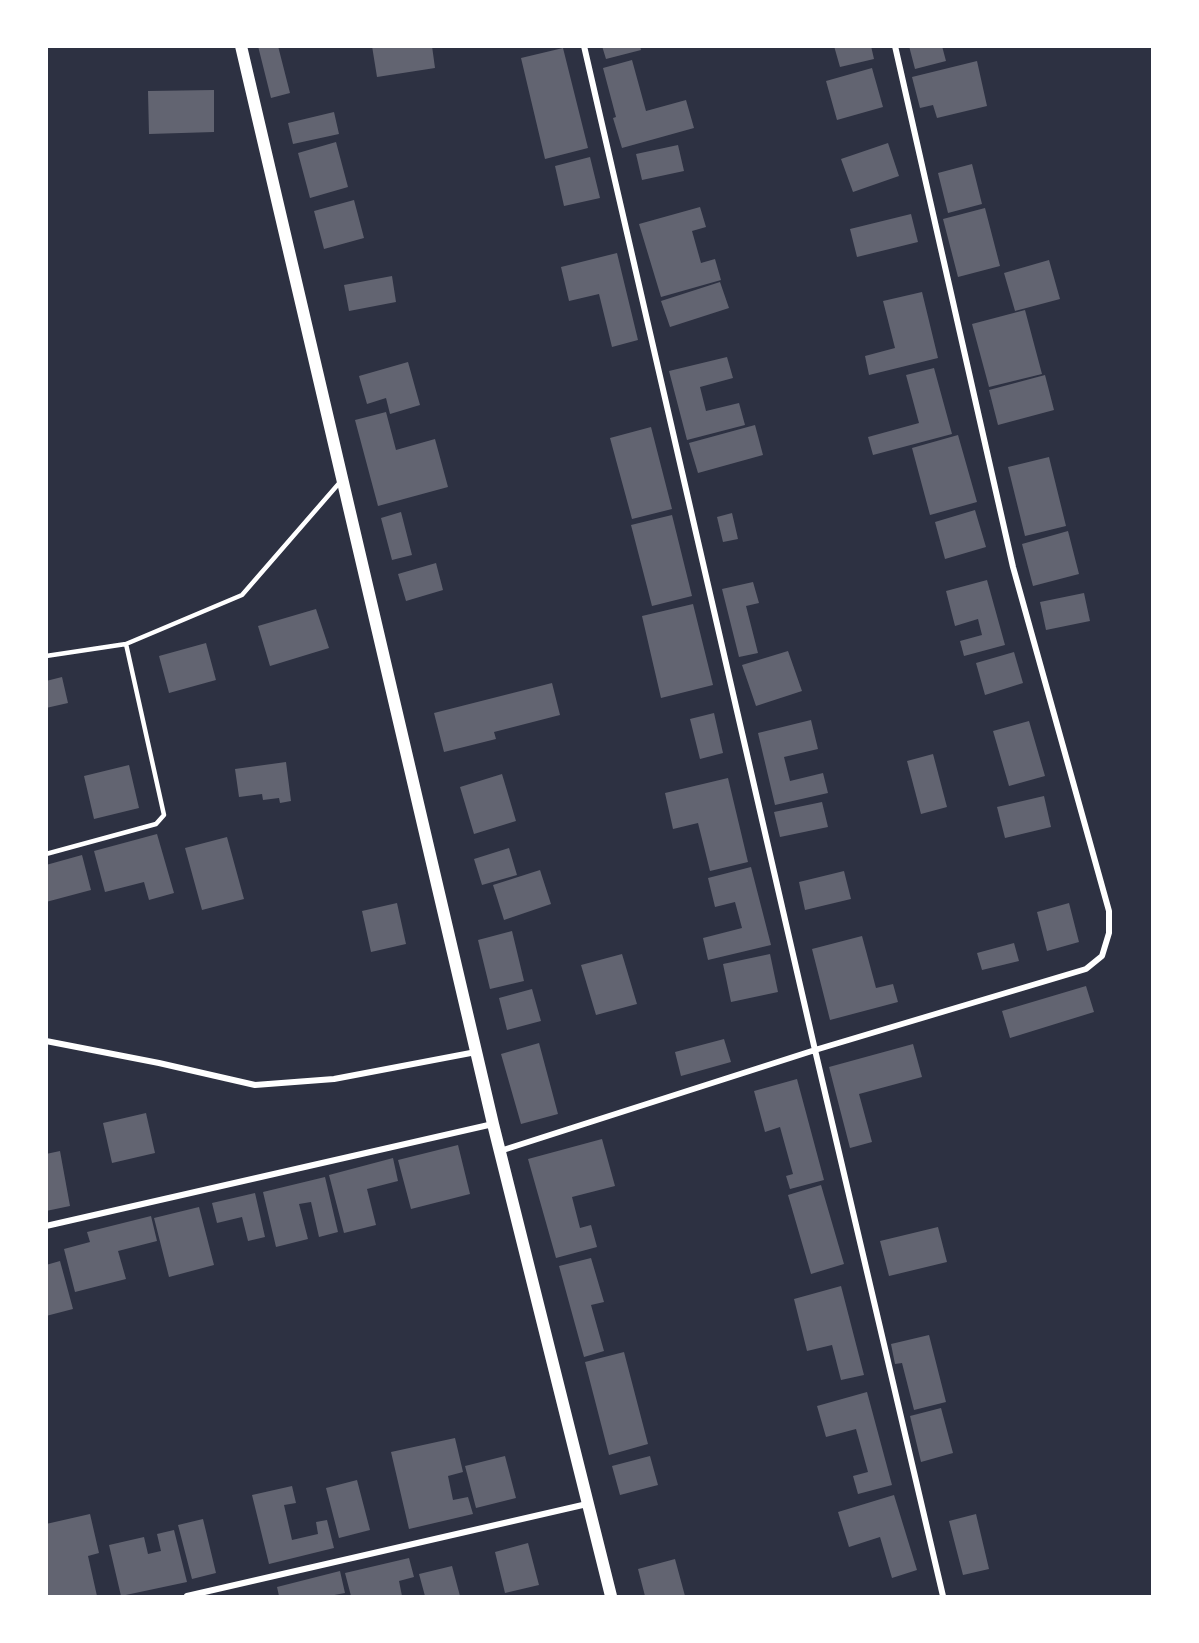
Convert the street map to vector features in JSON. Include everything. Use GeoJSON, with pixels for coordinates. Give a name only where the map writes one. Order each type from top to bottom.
{"type":"FeatureCollection","features":[{"type":"Feature","properties":{"kind":"main road"},"geometry":{"type":"LineString","coordinates":[[241,46],[493,1124],[611,1596]]}},
{"type":"Feature","properties":{"kind":"street"},"geometry":{"type":"LineString","coordinates":[[584,46],[943,1596]]}},
{"type":"Feature","properties":{"kind":"street"},"geometry":{"type":"LineString","coordinates":[[500,1151],[815,1050],[1086,969],[1102,956],[1109,933],[1109,911],[1013,567],[895,46]]}},
{"type":"Feature","properties":{"kind":"street"},"geometry":{"type":"LineString","coordinates":[[46,1041],[255,1085],[334,1079],[476,1052]]}},
{"type":"Feature","properties":{"kind":"street"},"geometry":{"type":"LineString","coordinates":[[46,1226],[493,1124]]}},
{"type":"Feature","properties":{"kind":"street"},"geometry":{"type":"LineString","coordinates":[[188,1596],[587,1504]]}},
{"type":"Feature","properties":{"kind":"lane"},"geometry":{"type":"LineString","coordinates":[[46,656],[126,644],[242,595],[342,479]]}},
{"type":"Feature","properties":{"kind":"lane"},"geometry":{"type":"LineString","coordinates":[[46,854],[156,824],[164,815],[126,644]]}},
{"type":"Feature","properties":{"kind":"building"},"geometry":{"type":"Polygon","coordinates":[[[258,46],[278,46],[290,93],[271,98],[258,46]]]}},
{"type":"Feature","properties":{"kind":"building"},"geometry":{"type":"Polygon","coordinates":[[[372,46],[432,46],[435,68],[377,77],[372,46]]]}},
{"type":"Feature","properties":{"kind":"building"},"geometry":{"type":"Polygon","coordinates":[[[602,46],[640,46],[641,50],[606,59],[602,46]]]}},
{"type":"Feature","properties":{"kind":"building"},"geometry":{"type":"Polygon","coordinates":[[[834,46],[871,46],[874,59],[840,67],[834,46]]]}},
{"type":"Feature","properties":{"kind":"building"},"geometry":{"type":"Polygon","coordinates":[[[909,46],[942,46],[946,61],[915,69],[909,46]]]}},
{"type":"Feature","properties":{"kind":"building"},"geometry":{"type":"Polygon","coordinates":[[[563,48],[588,148],[545,159],[521,58],[563,48]]]}},
{"type":"Feature","properties":{"kind":"building"},"geometry":{"type":"Polygon","coordinates":[[[632,60],[646,111],[686,100],[694,128],[622,148],[613,118],[616,117],[603,68],[632,60]]]}},
{"type":"Feature","properties":{"kind":"building"},"geometry":{"type":"Polygon","coordinates":[[[977,61],[987,106],[937,118],[933,105],[920,108],[912,77],[977,61]]]}},
{"type":"Feature","properties":{"kind":"building"},"geometry":{"type":"Polygon","coordinates":[[[872,68],[883,107],[837,120],[826,81],[872,68]]]}},
{"type":"Feature","properties":{"kind":"building"},"geometry":{"type":"Polygon","coordinates":[[[214,90],[214,132],[149,134],[148,91],[214,90]]]}},
{"type":"Feature","properties":{"kind":"building"},"geometry":{"type":"Polygon","coordinates":[[[334,112],[339,134],[293,144],[288,123],[334,112]]]}},
{"type":"Feature","properties":{"kind":"building"},"geometry":{"type":"Polygon","coordinates":[[[336,142],[348,187],[310,198],[298,153],[336,142]]]}},
{"type":"Feature","properties":{"kind":"building"},"geometry":{"type":"Polygon","coordinates":[[[888,143],[899,176],[853,192],[841,159],[888,143]]]}},
{"type":"Feature","properties":{"kind":"building"},"geometry":{"type":"Polygon","coordinates":[[[678,145],[684,171],[642,180],[636,154],[678,145]]]}},
{"type":"Feature","properties":{"kind":"building"},"geometry":{"type":"Polygon","coordinates":[[[590,157],[600,198],[564,206],[555,166],[590,157]]]}},
{"type":"Feature","properties":{"kind":"building"},"geometry":{"type":"Polygon","coordinates":[[[972,164],[982,204],[948,213],[938,173],[972,164]]]}},
{"type":"Feature","properties":{"kind":"building"},"geometry":{"type":"Polygon","coordinates":[[[354,200],[364,238],[324,249],[314,211],[354,200]]]}},
{"type":"Feature","properties":{"kind":"building"},"geometry":{"type":"Polygon","coordinates":[[[700,207],[706,227],[692,231],[701,263],[715,259],[721,280],[661,297],[639,224],[700,207]]]}},
{"type":"Feature","properties":{"kind":"building"},"geometry":{"type":"Polygon","coordinates":[[[985,208],[1000,266],[958,277],[943,219],[985,208]]]}},
{"type":"Feature","properties":{"kind":"building"},"geometry":{"type":"Polygon","coordinates":[[[911,214],[918,242],[857,257],[850,229],[911,214]]]}},
{"type":"Feature","properties":{"kind":"building"},"geometry":{"type":"Polygon","coordinates":[[[617,253],[638,340],[612,347],[599,294],[569,301],[561,267],[617,253]]]}},
{"type":"Feature","properties":{"kind":"building"},"geometry":{"type":"Polygon","coordinates":[[[1049,260],[1060,299],[1015,311],[1004,273],[1049,260]]]}},
{"type":"Feature","properties":{"kind":"building"},"geometry":{"type":"Polygon","coordinates":[[[392,276],[396,302],[349,311],[344,285],[392,276]]]}},
{"type":"Feature","properties":{"kind":"building"},"geometry":{"type":"Polygon","coordinates":[[[720,282],[729,308],[670,327],[661,301],[720,282]]]}},
{"type":"Feature","properties":{"kind":"building"},"geometry":{"type":"Polygon","coordinates":[[[922,292],[938,358],[869,375],[865,356],[895,348],[883,301],[922,292]]]}},
{"type":"Feature","properties":{"kind":"building"},"geometry":{"type":"Polygon","coordinates":[[[1025,310],[1042,374],[989,387],[972,324],[1025,310]]]}},
{"type":"Feature","properties":{"kind":"building"},"geometry":{"type":"Polygon","coordinates":[[[727,357],[733,378],[700,387],[706,411],[739,403],[745,425],[687,440],[669,371],[727,357]]]}},
{"type":"Feature","properties":{"kind":"building"},"geometry":{"type":"Polygon","coordinates":[[[408,362],[420,405],[390,414],[386,398],[367,404],[359,376],[408,362]]]}},
{"type":"Feature","properties":{"kind":"building"},"geometry":{"type":"Polygon","coordinates":[[[934,368],[952,434],[873,455],[868,437],[919,423],[906,375],[934,368]]]}},
{"type":"Feature","properties":{"kind":"building"},"geometry":{"type":"Polygon","coordinates":[[[1045,375],[1054,410],[998,425],[989,390],[1045,375]]]}},
{"type":"Feature","properties":{"kind":"building"},"geometry":{"type":"Polygon","coordinates":[[[386,412],[396,450],[435,439],[448,487],[378,506],[355,420],[386,412]]]}},
{"type":"Feature","properties":{"kind":"building"},"geometry":{"type":"Polygon","coordinates":[[[755,425],[763,455],[698,473],[689,443],[755,425]]]}},
{"type":"Feature","properties":{"kind":"building"},"geometry":{"type":"Polygon","coordinates":[[[651,427],[672,509],[632,519],[610,438],[651,427]]]}},
{"type":"Feature","properties":{"kind":"building"},"geometry":{"type":"Polygon","coordinates":[[[958,435],[977,502],[930,515],[912,448],[958,435]]]}},
{"type":"Feature","properties":{"kind":"building"},"geometry":{"type":"Polygon","coordinates":[[[1049,457],[1066,526],[1025,536],[1008,467],[1049,457]]]}},
{"type":"Feature","properties":{"kind":"building"},"geometry":{"type":"Polygon","coordinates":[[[975,510],[986,547],[945,559],[935,522],[975,510]]]}},
{"type":"Feature","properties":{"kind":"building"},"geometry":{"type":"Polygon","coordinates":[[[401,512],[412,555],[392,560],[381,518],[401,512]]]}},
{"type":"Feature","properties":{"kind":"building"},"geometry":{"type":"Polygon","coordinates":[[[732,513],[738,539],[723,542],[717,517],[732,513]]]}},
{"type":"Feature","properties":{"kind":"building"},"geometry":{"type":"Polygon","coordinates":[[[672,515],[692,596],[652,606],[631,525],[672,515]]]}},
{"type":"Feature","properties":{"kind":"building"},"geometry":{"type":"Polygon","coordinates":[[[1068,531],[1079,574],[1033,586],[1022,544],[1068,531]]]}},
{"type":"Feature","properties":{"kind":"building"},"geometry":{"type":"Polygon","coordinates":[[[436,563],[443,590],[406,601],[398,574],[436,563]]]}},
{"type":"Feature","properties":{"kind":"building"},"geometry":{"type":"Polygon","coordinates":[[[987,580],[1005,645],[964,656],[960,641],[982,635],[978,619],[955,626],[946,591],[987,580]]]}},
{"type":"Feature","properties":{"kind":"building"},"geometry":{"type":"Polygon","coordinates":[[[753,582],[759,603],[746,606],[758,653],[739,657],[722,589],[753,582]]]}},
{"type":"Feature","properties":{"kind":"building"},"geometry":{"type":"Polygon","coordinates":[[[1084,593],[1090,621],[1046,630],[1040,602],[1084,593]]]}},
{"type":"Feature","properties":{"kind":"building"},"geometry":{"type":"Polygon","coordinates":[[[693,604],[713,685],[661,698],[642,616],[693,604]]]}},
{"type":"Feature","properties":{"kind":"building"},"geometry":{"type":"Polygon","coordinates":[[[316,609],[329,648],[270,666],[258,626],[316,609]]]}},
{"type":"Feature","properties":{"kind":"building"},"geometry":{"type":"Polygon","coordinates":[[[206,643],[216,680],[169,693],[159,656],[206,643]]]}},
{"type":"Feature","properties":{"kind":"building"},"geometry":{"type":"Polygon","coordinates":[[[788,651],[802,691],[756,706],[742,665],[788,651]]]}},
{"type":"Feature","properties":{"kind":"building"},"geometry":{"type":"Polygon","coordinates":[[[1014,652],[1023,683],[985,695],[976,663],[1014,652]]]}},
{"type":"Feature","properties":{"kind":"building"},"geometry":{"type":"Polygon","coordinates":[[[62,677],[68,703],[46,708],[46,681],[62,677]]]}},
{"type":"Feature","properties":{"kind":"building"},"geometry":{"type":"Polygon","coordinates":[[[552,683],[560,715],[494,732],[496,739],[444,752],[434,713],[552,683]]]}},
{"type":"Feature","properties":{"kind":"building"},"geometry":{"type":"Polygon","coordinates":[[[714,713],[723,753],[700,759],[690,719],[714,713]]]}},
{"type":"Feature","properties":{"kind":"building"},"geometry":{"type":"Polygon","coordinates":[[[811,720],[818,749],[784,757],[790,781],[823,773],[828,793],[775,805],[758,733],[811,720]]]}},
{"type":"Feature","properties":{"kind":"building"},"geometry":{"type":"Polygon","coordinates":[[[1029,721],[1045,776],[1009,786],[993,731],[1029,721]]]}},
{"type":"Feature","properties":{"kind":"building"},"geometry":{"type":"Polygon","coordinates":[[[933,754],[947,807],[921,814],[907,761],[933,754]]]}},
{"type":"Feature","properties":{"kind":"building"},"geometry":{"type":"Polygon","coordinates":[[[286,762],[291,801],[280,803],[279,798],[263,800],[262,794],[239,797],[235,769],[286,762]]]}},
{"type":"Feature","properties":{"kind":"building"},"geometry":{"type":"Polygon","coordinates":[[[129,765],[139,808],[94,819],[84,776],[129,765]]]}},
{"type":"Feature","properties":{"kind":"building"},"geometry":{"type":"Polygon","coordinates":[[[502,774],[516,821],[474,834],[460,787],[502,774]]]}},
{"type":"Feature","properties":{"kind":"building"},"geometry":{"type":"Polygon","coordinates":[[[728,778],[748,862],[710,871],[698,823],[673,829],[665,793],[728,778]]]}},
{"type":"Feature","properties":{"kind":"building"},"geometry":{"type":"Polygon","coordinates":[[[1044,796],[1051,827],[1005,838],[997,807],[1044,796]]]}},
{"type":"Feature","properties":{"kind":"building"},"geometry":{"type":"Polygon","coordinates":[[[822,802],[828,827],[780,837],[774,812],[822,802]]]}},
{"type":"Feature","properties":{"kind":"building"},"geometry":{"type":"Polygon","coordinates":[[[157,834],[174,893],[149,900],[144,882],[105,892],[94,851],[157,834]]]}},
{"type":"Feature","properties":{"kind":"building"},"geometry":{"type":"Polygon","coordinates":[[[227,837],[244,899],[202,910],[185,848],[227,837]]]}},
{"type":"Feature","properties":{"kind":"building"},"geometry":{"type":"Polygon","coordinates":[[[509,848],[517,875],[482,885],[474,859],[509,848]]]}},
{"type":"Feature","properties":{"kind":"building"},"geometry":{"type":"Polygon","coordinates":[[[82,855],[91,890],[46,902],[46,865],[82,855]]]}},
{"type":"Feature","properties":{"kind":"building"},"geometry":{"type":"Polygon","coordinates":[[[751,867],[771,945],[708,960],[703,938],[742,928],[735,902],[715,907],[708,878],[751,867]]]}},
{"type":"Feature","properties":{"kind":"building"},"geometry":{"type":"Polygon","coordinates":[[[540,870],[551,904],[504,920],[493,885],[540,870]]]}},
{"type":"Feature","properties":{"kind":"building"},"geometry":{"type":"Polygon","coordinates":[[[844,871],[851,899],[805,910],[799,882],[844,871]]]}},
{"type":"Feature","properties":{"kind":"building"},"geometry":{"type":"Polygon","coordinates":[[[397,903],[406,944],[371,952],[362,911],[397,903]]]}},
{"type":"Feature","properties":{"kind":"building"},"geometry":{"type":"Polygon","coordinates":[[[1069,903],[1079,942],[1047,951],[1037,912],[1069,903]]]}},
{"type":"Feature","properties":{"kind":"building"},"geometry":{"type":"Polygon","coordinates":[[[512,931],[524,981],[490,989],[478,940],[512,931]]]}},
{"type":"Feature","properties":{"kind":"building"},"geometry":{"type":"Polygon","coordinates":[[[862,936],[876,988],[893,984],[898,1002],[830,1020],[812,949],[862,936]]]}},
{"type":"Feature","properties":{"kind":"building"},"geometry":{"type":"Polygon","coordinates":[[[1014,943],[1019,961],[982,970],[977,953],[1014,943]]]}},
{"type":"Feature","properties":{"kind":"building"},"geometry":{"type":"Polygon","coordinates":[[[622,954],[637,1004],[596,1015],[581,965],[622,954]]]}},
{"type":"Feature","properties":{"kind":"building"},"geometry":{"type":"Polygon","coordinates":[[[770,954],[778,992],[731,1002],[723,964],[770,954]]]}},
{"type":"Feature","properties":{"kind":"building"},"geometry":{"type":"Polygon","coordinates":[[[1086,986],[1094,1012],[1010,1038],[1002,1011],[1086,986]]]}},
{"type":"Feature","properties":{"kind":"building"},"geometry":{"type":"Polygon","coordinates":[[[532,989],[541,1021],[507,1030],[499,998],[532,989]]]}},
{"type":"Feature","properties":{"kind":"building"},"geometry":{"type":"Polygon","coordinates":[[[724,1039],[731,1062],[681,1076],[675,1052],[724,1039]]]}},
{"type":"Feature","properties":{"kind":"building"},"geometry":{"type":"Polygon","coordinates":[[[539,1043],[558,1114],[521,1124],[501,1054],[539,1043]]]}},
{"type":"Feature","properties":{"kind":"building"},"geometry":{"type":"Polygon","coordinates":[[[913,1044],[922,1077],[859,1094],[872,1142],[850,1148],[829,1067],[913,1044]]]}},
{"type":"Feature","properties":{"kind":"building"},"geometry":{"type":"Polygon","coordinates":[[[797,1079],[824,1180],[790,1189],[786,1176],[793,1174],[780,1127],[765,1132],[754,1091],[797,1079]]]}},
{"type":"Feature","properties":{"kind":"building"},"geometry":{"type":"Polygon","coordinates":[[[146,1113],[155,1153],[112,1163],[103,1123],[146,1113]]]}},
{"type":"Feature","properties":{"kind":"building"},"geometry":{"type":"Polygon","coordinates":[[[602,1139],[615,1186],[572,1197],[580,1228],[591,1225],[597,1247],[556,1258],[528,1159],[602,1139]]]}},
{"type":"Feature","properties":{"kind":"building"},"geometry":{"type":"Polygon","coordinates":[[[458,1145],[470,1194],[411,1209],[398,1160],[458,1145]]]}},
{"type":"Feature","properties":{"kind":"building"},"geometry":{"type":"Polygon","coordinates":[[[60,1151],[70,1206],[46,1211],[46,1154],[60,1151]]]}},
{"type":"Feature","properties":{"kind":"building"},"geometry":{"type":"Polygon","coordinates":[[[393,1158],[398,1181],[367,1189],[376,1225],[344,1233],[329,1175],[393,1158]]]}},
{"type":"Feature","properties":{"kind":"building"},"geometry":{"type":"Polygon","coordinates":[[[325,1177],[338,1232],[319,1237],[311,1202],[299,1204],[308,1239],[276,1247],[263,1192],[325,1177]]]}},
{"type":"Feature","properties":{"kind":"building"},"geometry":{"type":"Polygon","coordinates":[[[821,1185],[844,1264],[811,1274],[788,1195],[821,1185]]]}},
{"type":"Feature","properties":{"kind":"building"},"geometry":{"type":"Polygon","coordinates":[[[255,1193],[265,1237],[248,1241],[242,1217],[217,1223],[212,1203],[255,1193]]]}},
{"type":"Feature","properties":{"kind":"building"},"geometry":{"type":"Polygon","coordinates":[[[199,1207],[214,1265],[169,1277],[154,1218],[199,1207]]]}},
{"type":"Feature","properties":{"kind":"building"},"geometry":{"type":"Polygon","coordinates":[[[151,1216],[157,1241],[118,1251],[126,1279],[75,1292],[64,1249],[90,1242],[87,1232],[151,1216]]]}},
{"type":"Feature","properties":{"kind":"building"},"geometry":{"type":"Polygon","coordinates":[[[938,1227],[947,1262],[889,1276],[880,1241],[938,1227]]]}},
{"type":"Feature","properties":{"kind":"building"},"geometry":{"type":"Polygon","coordinates":[[[591,1258],[604,1302],[591,1305],[604,1351],[584,1357],[559,1266],[591,1258]]]}},
{"type":"Feature","properties":{"kind":"building"},"geometry":{"type":"Polygon","coordinates":[[[60,1261],[73,1309],[46,1316],[46,1265],[60,1261]]]}},
{"type":"Feature","properties":{"kind":"building"},"geometry":{"type":"Polygon","coordinates":[[[841,1286],[864,1375],[841,1380],[832,1345],[807,1351],[794,1299],[841,1286]]]}},
{"type":"Feature","properties":{"kind":"building"},"geometry":{"type":"Polygon","coordinates":[[[929,1335],[946,1402],[914,1410],[902,1363],[895,1364],[891,1344],[929,1335]]]}},
{"type":"Feature","properties":{"kind":"building"},"geometry":{"type":"Polygon","coordinates":[[[624,1352],[648,1444],[609,1455],[585,1362],[624,1352]]]}},
{"type":"Feature","properties":{"kind":"building"},"geometry":{"type":"Polygon","coordinates":[[[867,1392],[892,1485],[858,1494],[853,1476],[868,1472],[856,1429],[826,1437],[817,1406],[867,1392]]]}},
{"type":"Feature","properties":{"kind":"building"},"geometry":{"type":"Polygon","coordinates":[[[941,1408],[953,1453],[921,1462],[910,1416],[941,1408]]]}},
{"type":"Feature","properties":{"kind":"building"},"geometry":{"type":"Polygon","coordinates":[[[455,1438],[463,1472],[448,1476],[453,1500],[468,1497],[473,1514],[409,1529],[391,1452],[455,1438]]]}},
{"type":"Feature","properties":{"kind":"building"},"geometry":{"type":"Polygon","coordinates":[[[505,1456],[516,1498],[476,1508],[465,1466],[505,1456]]]}},
{"type":"Feature","properties":{"kind":"building"},"geometry":{"type":"Polygon","coordinates":[[[650,1456],[658,1485],[620,1495],[612,1466],[650,1456]]]}},
{"type":"Feature","properties":{"kind":"building"},"geometry":{"type":"Polygon","coordinates":[[[357,1480],[370,1530],[339,1538],[326,1488],[357,1480]]]}},
{"type":"Feature","properties":{"kind":"building"},"geometry":{"type":"Polygon","coordinates":[[[292,1486],[296,1503],[284,1505],[292,1540],[318,1534],[316,1522],[327,1520],[334,1548],[269,1564],[252,1495],[292,1486]]]}},
{"type":"Feature","properties":{"kind":"building"},"geometry":{"type":"Polygon","coordinates":[[[894,1495],[917,1570],[892,1578],[880,1537],[849,1547],[838,1512],[894,1495]]]}},
{"type":"Feature","properties":{"kind":"building"},"geometry":{"type":"Polygon","coordinates":[[[90,1514],[99,1553],[88,1556],[97,1596],[46,1596],[46,1524],[90,1514]]]}},
{"type":"Feature","properties":{"kind":"building"},"geometry":{"type":"Polygon","coordinates":[[[976,1514],[989,1569],[963,1575],[949,1521],[976,1514]]]}},
{"type":"Feature","properties":{"kind":"building"},"geometry":{"type":"Polygon","coordinates":[[[203,1519],[216,1573],[192,1579],[178,1525],[203,1519]]]}},
{"type":"Feature","properties":{"kind":"building"},"geometry":{"type":"Polygon","coordinates":[[[174,1530],[187,1582],[121,1596],[109,1545],[144,1537],[148,1554],[161,1551],[157,1534],[174,1530]]]}},
{"type":"Feature","properties":{"kind":"building"},"geometry":{"type":"Polygon","coordinates":[[[528,1543],[539,1585],[505,1593],[495,1552],[528,1543]]]}},
{"type":"Feature","properties":{"kind":"building"},"geometry":{"type":"Polygon","coordinates":[[[409,1558],[414,1577],[399,1581],[402,1596],[351,1596],[345,1573],[409,1558]]]}},
{"type":"Feature","properties":{"kind":"building"},"geometry":{"type":"Polygon","coordinates":[[[675,1559],[685,1596],[645,1596],[638,1569],[675,1559]]]}},
{"type":"Feature","properties":{"kind":"building"},"geometry":{"type":"Polygon","coordinates":[[[452,1566],[460,1596],[425,1596],[419,1574],[452,1566]]]}},
{"type":"Feature","properties":{"kind":"building"},"geometry":{"type":"Polygon","coordinates":[[[340,1571],[345,1593],[329,1596],[279,1596],[277,1587],[340,1571]]]}}]}
